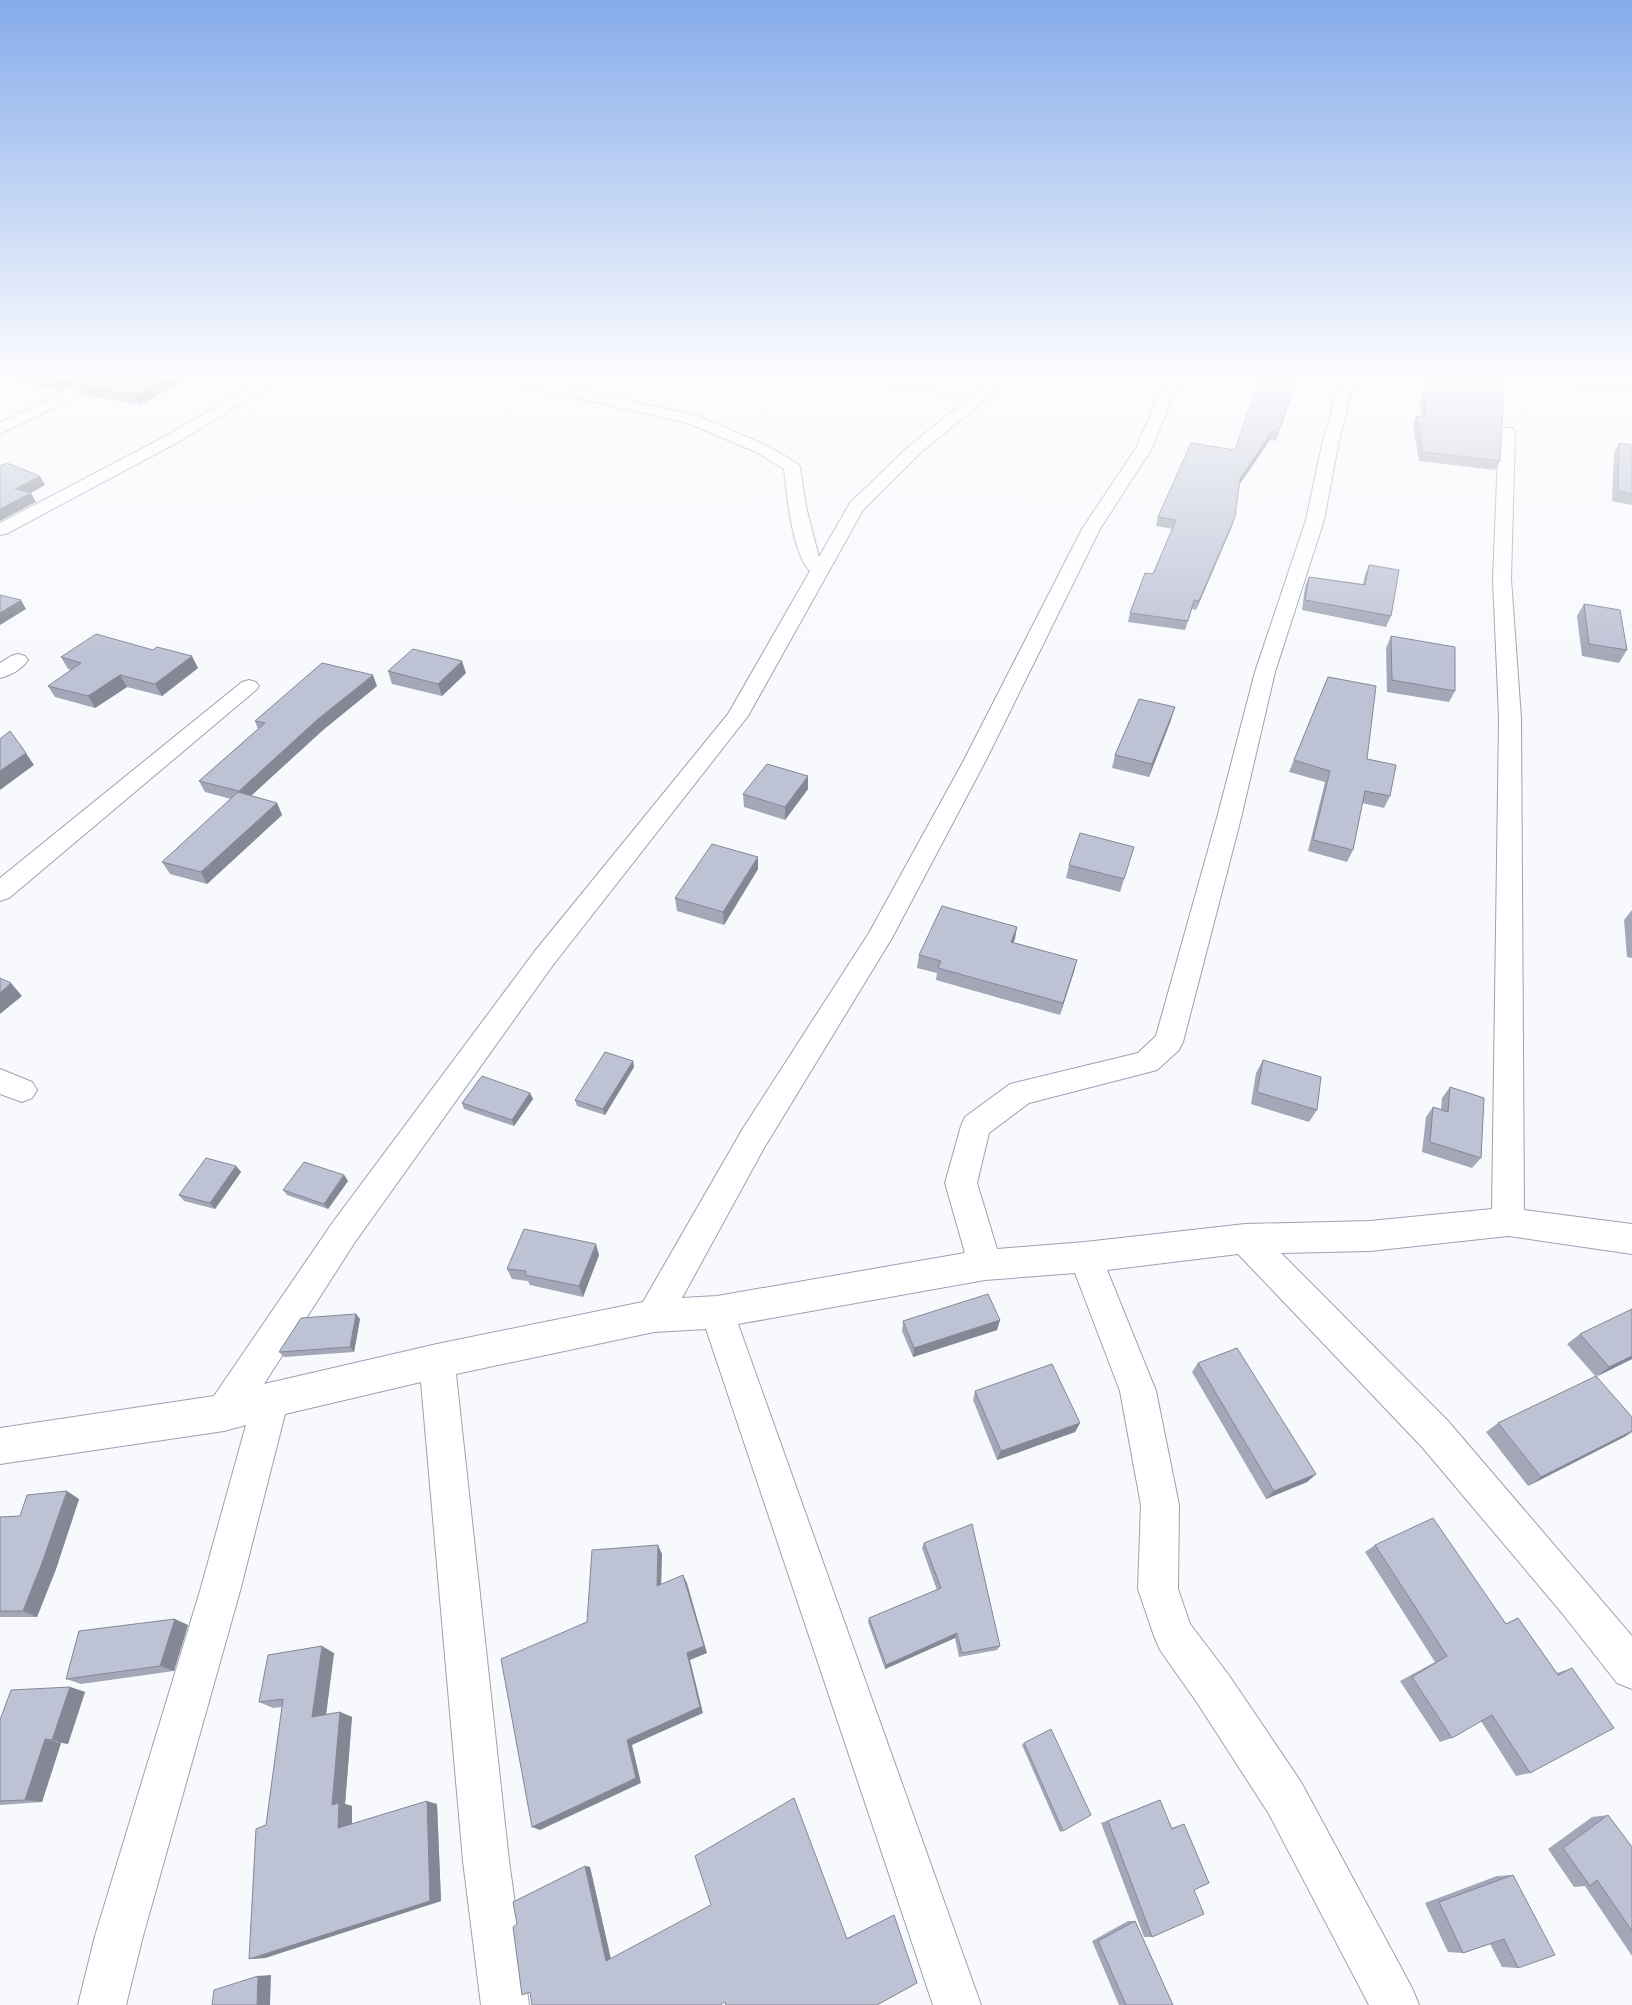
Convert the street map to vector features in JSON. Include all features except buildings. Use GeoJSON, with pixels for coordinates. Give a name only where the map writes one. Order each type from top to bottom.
{"type":"FeatureCollection","features":[{"type":"Feature","properties":{"kind":"street"},"geometry":{"type":"LineString","coordinates":[[0,530],[108,473]]}},
{"type":"Feature","properties":{"kind":"street"},"geometry":{"type":"LineString","coordinates":[[793,473],[797,507],[811,562],[820,571]]}},
{"type":"Feature","properties":{"kind":"street"},"geometry":{"type":"LineString","coordinates":[[224,1413],[344,1232],[544,958],[737,716],[856,507],[891,473]]}},
{"type":"Feature","properties":{"kind":"street"},"geometry":{"type":"LineString","coordinates":[[654,1316],[754,1139],[879,938],[975,760],[1091,529],[1128,473]]}},
{"type":"Feature","properties":{"kind":"street"},"geometry":{"type":"LineString","coordinates":[[985,1264],[961,1182],[976,1126],[1020,1093],[1147,1062],[1169,1042],[1229,818],[1265,672],[1315,520],[1324,473]]}},
{"type":"Feature","properties":{"kind":"street"},"geometry":{"type":"LineString","coordinates":[[1505,473],[1502,579],[1510,718],[1508,1222]]}},
{"type":"Feature","properties":{"kind":"street"},"geometry":{"type":"LineString","coordinates":[[0,516],[18,520]]}},
{"type":"Feature","properties":{"kind":"street"},"geometry":{"type":"LineString","coordinates":[[0,672],[18,660]]}},
{"type":"Feature","properties":{"kind":"street"},"geometry":{"type":"LineString","coordinates":[[0,892],[249,686]]}},
{"type":"Feature","properties":{"kind":"street"},"geometry":{"type":"LineString","coordinates":[[0,1446],[224,1413],[271,1400],[437,1362],[654,1316],[718,1312],[985,1264],[1086,1257],[1245,1239],[1370,1236],[1508,1222],[1632,1238]]}},
{"type":"Feature","properties":{"kind":"street"},"geometry":{"type":"LineString","coordinates":[[1245,1239],[1435,1434],[1576,1599],[1632,1668]]}},
{"type":"Feature","properties":{"kind":"street"},"geometry":{"type":"LineString","coordinates":[[1086,1257],[1138,1391],[1160,1505],[1158,1589],[1174,1636],[1213,1689],[1285,1798],[1395,2005]]}},
{"type":"Feature","properties":{"kind":"street"},"geometry":{"type":"LineString","coordinates":[[718,1312],[957,2005]]}},
{"type":"Feature","properties":{"kind":"street"},"geometry":{"type":"LineString","coordinates":[[437,1362],[486,1860],[505,2005]]}},
{"type":"Feature","properties":{"kind":"street"},"geometry":{"type":"LineString","coordinates":[[102,2005],[122,1926],[220,1592],[271,1400]]}}]}
